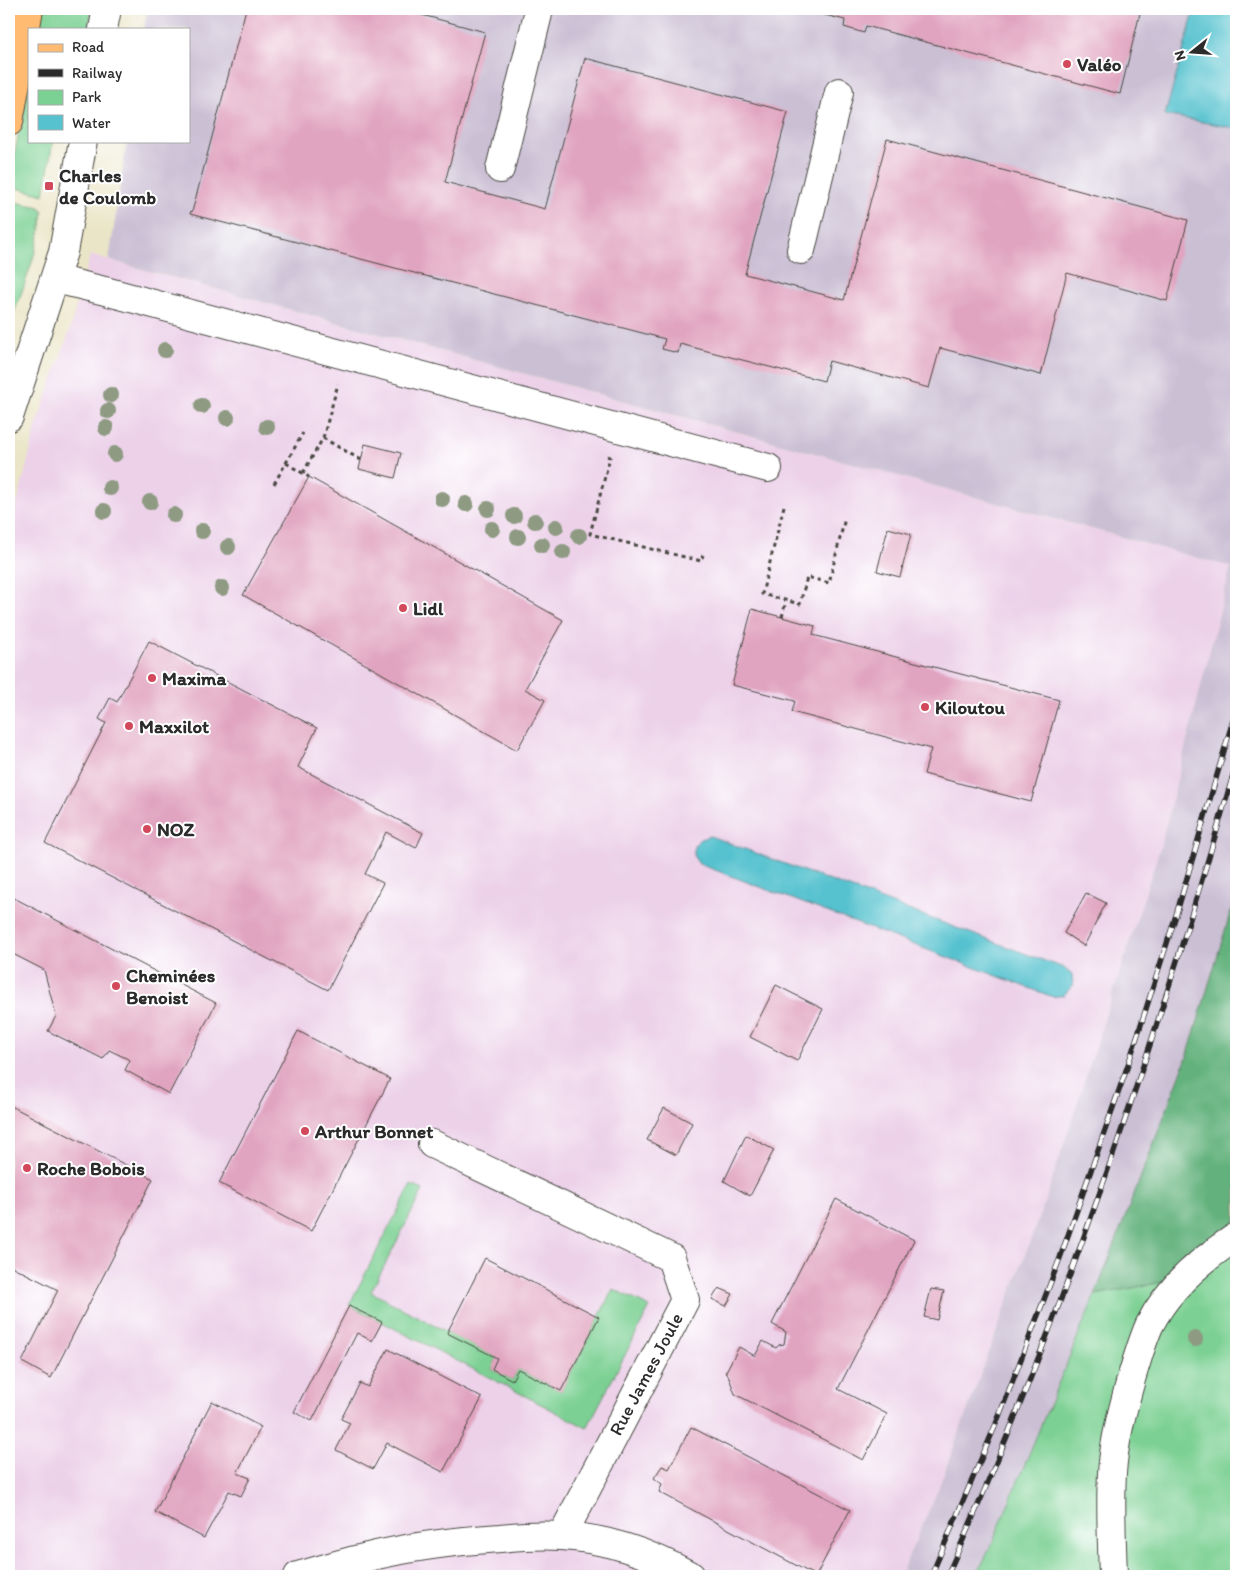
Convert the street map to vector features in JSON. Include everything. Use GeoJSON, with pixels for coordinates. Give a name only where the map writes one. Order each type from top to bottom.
{"type":"FeatureCollection","features":[{"type":"Feature","properties":{"kind":"main road"},"geometry":{"type":"LineString","coordinates":[[9,122],[29,9]]}},
{"type":"Feature","properties":{"kind":"street"},"geometry":{"type":"LineString","coordinates":[[104,28],[107,9]]}},
{"type":"Feature","properties":{"kind":"street"},"geometry":{"type":"LineString","coordinates":[[500,169],[538,14]]}},
{"type":"Feature","properties":{"kind":"street"},"geometry":{"type":"LineString","coordinates":[[801,250],[839,92]]}},
{"type":"Feature","properties":{"kind":"street"},"geometry":{"type":"LineString","coordinates":[[9,417],[55,280],[65,243],[83,142]]}},
{"type":"Feature","properties":{"kind":"street"},"geometry":{"type":"LineString","coordinates":[[55,280],[124,296],[768,468]]}},
{"type":"Feature","properties":{"kind":"street","name":"Rue James Joule"},"geometry":{"type":"LineString","coordinates":[[432,1144],[671,1258],[686,1300],[562,1536]]}},
{"type":"Feature","properties":{"kind":"street"},"geometry":{"type":"LineString","coordinates":[[1114,1576],[1111,1507],[1112,1472],[1118,1430],[1149,1325],[1184,1278],[1203,1261],[1236,1237]]}},
{"type":"Feature","properties":{"kind":"street"},"geometry":{"type":"LineString","coordinates":[[298,1576],[365,1557],[444,1544],[530,1536],[562,1536],[599,1541],[652,1566],[690,1576]]}},
{"type":"Feature","properties":{"kind":"path"},"geometry":{"type":"LineString","coordinates":[[303,473],[323,438],[338,384],[347,386]]}},
{"type":"Feature","properties":{"kind":"path"},"geometry":{"type":"LineString","coordinates":[[274,484],[303,433]]}},
{"type":"Feature","properties":{"kind":"path"},"geometry":{"type":"LineString","coordinates":[[323,438],[361,460]]}},
{"type":"Feature","properties":{"kind":"path"},"geometry":{"type":"LineString","coordinates":[[601,454],[610,457],[590,534],[701,561],[703,555]]}},
{"type":"Feature","properties":{"kind":"path"},"geometry":{"type":"LineString","coordinates":[[286,463],[309,477]]}},
{"type":"Feature","properties":{"kind":"path"},"geometry":{"type":"LineString","coordinates":[[784,506],[762,594],[800,604],[807,577],[829,583],[845,518]]}},
{"type":"Feature","properties":{"kind":"path"},"geometry":{"type":"LineString","coordinates":[[782,617],[786,601]]}},
{"type":"Feature","properties":{"kind":"shaded area"},"geometry":{"type":"Polygon","coordinates":[[[147,9],[1236,9],[1236,894],[1187,1057],[1095,1295],[991,1546],[976,1576],[900,1576],[937,1492],[1048,1193],[1160,848],[1231,567],[109,260],[127,142],[190,142],[190,28],[144,28],[147,9]]]}},
{"type":"Feature","properties":{"kind":"shaded area"},"geometry":{"type":"Polygon","coordinates":[[[90,255],[1231,567],[1160,848],[1048,1193],[937,1492],[900,1576],[9,1576],[9,536],[37,424],[69,333],[90,255]]]}},
{"type":"Feature","properties":{"kind":"green space"},"geometry":{"type":"Polygon","coordinates":[[[41,9],[92,9],[89,28],[37,28],[41,9]]]}},
{"type":"Feature","properties":{"kind":"green space"},"geometry":{"type":"Polygon","coordinates":[[[28,81],[28,142],[53,142],[44,195],[9,186],[28,81]]]}},
{"type":"Feature","properties":{"kind":"green space"},"geometry":{"type":"Polygon","coordinates":[[[9,201],[40,207],[43,212],[34,256],[9,327],[9,201]]]}},
{"type":"Feature","properties":{"kind":"green space"},"geometry":{"type":"Polygon","coordinates":[[[1236,894],[1236,1246],[1184,1278],[1095,1295],[1187,1057],[1236,894]]]}},
{"type":"Feature","properties":{"kind":"green space"},"geometry":{"type":"Polygon","coordinates":[[[411,1185],[423,1190],[371,1292],[497,1358],[492,1369],[512,1380],[518,1369],[561,1391],[613,1289],[650,1307],[587,1428],[349,1305],[411,1185]]]}},
{"type":"Feature","properties":{"kind":"green space"},"geometry":{"type":"Polygon","coordinates":[[[1236,1246],[1236,1576],[976,1576],[991,1546],[1095,1295],[1184,1278],[1236,1246]]]}},
{"type":"Feature","properties":{"kind":"water"},"geometry":{"type":"Polygon","coordinates":[[[1195,9],[1236,9],[1235,128],[1165,115],[1195,9]]]}},
{"type":"Feature","properties":{"kind":"water"},"geometry":{"type":"Polygon","coordinates":[[[710,836],[1064,968],[1072,975],[1073,985],[1064,995],[1053,997],[699,864],[694,857],[694,846],[700,839],[710,836]]]}},
{"type":"Feature","properties":{"kind":"building"},"geometry":{"type":"Polygon","coordinates":[[[246,9],[400,9],[485,32],[445,182],[545,209],[585,58],[788,112],[745,274],[844,300],[887,139],[1188,220],[1167,301],[1067,273],[1041,375],[940,348],[929,388],[829,361],[824,381],[680,344],[678,353],[662,349],[665,339],[190,214],[246,9]]]}},
{"type":"Feature","properties":{"kind":"building","name":"Valéo"},"geometry":{"type":"Polygon","coordinates":[[[800,9],[1141,9],[1120,94],[866,26],[864,33],[844,27],[845,20],[800,9]]]}},
{"type":"Feature","properties":{"kind":"building"},"geometry":{"type":"Polygon","coordinates":[[[365,444],[401,453],[395,478],[359,469],[365,444]]]}},
{"type":"Feature","properties":{"kind":"building","name":"Lidl"},"geometry":{"type":"Polygon","coordinates":[[[309,477],[563,620],[525,689],[545,700],[517,750],[243,595],[309,477]]]}},
{"type":"Feature","properties":{"kind":"building"},"geometry":{"type":"Polygon","coordinates":[[[888,528],[911,534],[900,577],[877,571],[888,528]]]}},
{"type":"Feature","properties":{"kind":"building","name":"Kiloutou"},"geometry":{"type":"Polygon","coordinates":[[[752,609],[815,626],[813,635],[1059,700],[1031,802],[924,774],[931,749],[792,712],[795,701],[732,685],[752,609]]]}},
{"type":"Feature","properties":{"kind":"building"},"geometry":{"type":"Polygon","coordinates":[[[149,641],[317,728],[298,767],[423,833],[416,848],[386,832],[365,874],[383,883],[328,990],[45,843],[106,723],[99,719],[110,698],[117,702],[149,641]]]}},
{"type":"Feature","properties":{"kind":"building"},"geometry":{"type":"Polygon","coordinates":[[[1086,893],[1106,903],[1084,946],[1064,933],[1086,893]]]}},
{"type":"Feature","properties":{"kind":"building","name":"Cheminées Benoist"},"geometry":{"type":"Polygon","coordinates":[[[14,898],[216,1003],[169,1094],[125,1070],[130,1060],[109,1050],[103,1059],[48,1031],[56,1016],[44,970],[9,952],[9,908],[14,898]]]}},
{"type":"Feature","properties":{"kind":"building"},"geometry":{"type":"Polygon","coordinates":[[[776,985],[823,1009],[797,1061],[750,1037],[776,985]]]}},
{"type":"Feature","properties":{"kind":"building","name":"Arthur Bonnet"},"geometry":{"type":"Polygon","coordinates":[[[298,1031],[390,1079],[311,1231],[219,1183],[298,1031]]]}},
{"type":"Feature","properties":{"kind":"building"},"geometry":{"type":"Polygon","coordinates":[[[9,1105],[153,1179],[51,1378],[22,1362],[58,1290],[9,1265],[9,1105]]]}},
{"type":"Feature","properties":{"kind":"building"},"geometry":{"type":"Polygon","coordinates":[[[664,1108],[692,1123],[676,1155],[647,1140],[664,1108]]]}},
{"type":"Feature","properties":{"kind":"building"},"geometry":{"type":"Polygon","coordinates":[[[746,1135],[774,1150],[750,1196],[724,1181],[746,1135]]]}},
{"type":"Feature","properties":{"kind":"building"},"geometry":{"type":"Polygon","coordinates":[[[836,1199],[914,1240],[838,1389],[887,1414],[863,1460],[735,1394],[728,1375],[725,1373],[739,1347],[755,1356],[763,1341],[776,1348],[784,1344],[786,1332],[772,1324],[836,1199]]]}},
{"type":"Feature","properties":{"kind":"building"},"geometry":{"type":"Polygon","coordinates":[[[485,1258],[599,1317],[561,1391],[518,1369],[512,1380],[492,1369],[497,1358],[447,1333],[485,1258]]]}},
{"type":"Feature","properties":{"kind":"building"},"geometry":{"type":"Polygon","coordinates":[[[719,1288],[733,1294],[726,1306],[712,1299],[719,1288]]]}},
{"type":"Feature","properties":{"kind":"building"},"geometry":{"type":"Polygon","coordinates":[[[931,1289],[944,1291],[937,1320],[924,1317],[931,1289]]]}},
{"type":"Feature","properties":{"kind":"building"},"geometry":{"type":"Polygon","coordinates":[[[349,1306],[382,1322],[372,1341],[357,1333],[312,1421],[294,1412],[349,1306]]]}},
{"type":"Feature","properties":{"kind":"building"},"geometry":{"type":"Polygon","coordinates":[[[388,1349],[482,1398],[443,1472],[387,1443],[373,1469],[336,1450],[350,1423],[341,1419],[360,1383],[368,1387],[388,1349]]]}},
{"type":"Feature","properties":{"kind":"building"},"geometry":{"type":"Polygon","coordinates":[[[212,1401],[261,1427],[237,1473],[250,1478],[241,1496],[229,1491],[204,1538],[155,1512],[212,1401]]]}},
{"type":"Feature","properties":{"kind":"building"},"geometry":{"type":"Polygon","coordinates":[[[691,1427],[850,1510],[816,1576],[659,1492],[662,1484],[654,1478],[662,1466],[669,1469],[691,1427]]]}},
{"type":"Feature","properties":{"kind":"railway"},"geometry":{"type":"LineString","coordinates":[[931,1576],[996,1424],[1060,1258],[1129,1062],[1177,912],[1236,710]]}},
{"type":"Feature","properties":{"kind":"railway"},"geometry":{"type":"LineString","coordinates":[[947,1576],[1031,1378],[1106,1176],[1174,971],[1236,765]]}},
{"type":"Feature","properties":{"kind":"place","name":"Valéo"},"geometry":{"type":"Point","coordinates":[1067,64]}},
{"type":"Feature","properties":{"kind":"place","name":"Charles de Coulomb"},"geometry":{"type":"Point","coordinates":[49,186]}},
{"type":"Feature","properties":{"kind":"place","name":"Lidl"},"geometry":{"type":"Point","coordinates":[403,608]}},
{"type":"Feature","properties":{"kind":"place","name":"Maxima"},"geometry":{"type":"Point","coordinates":[152,678]}},
{"type":"Feature","properties":{"kind":"place","name":"Kiloutou"},"geometry":{"type":"Point","coordinates":[925,707]}},
{"type":"Feature","properties":{"kind":"place","name":"Maxxilot"},"geometry":{"type":"Point","coordinates":[129,726]}},
{"type":"Feature","properties":{"kind":"place","name":"NOZ"},"geometry":{"type":"Point","coordinates":[147,829]}},
{"type":"Feature","properties":{"kind":"place","name":"Cheminées Benoist"},"geometry":{"type":"Point","coordinates":[116,986]}},
{"type":"Feature","properties":{"kind":"place","name":"Arthur Bonnet"},"geometry":{"type":"Point","coordinates":[305,1131]}},
{"type":"Feature","properties":{"kind":"place","name":"Roche Bobois"},"geometry":{"type":"Point","coordinates":[27,1168]}}]}
